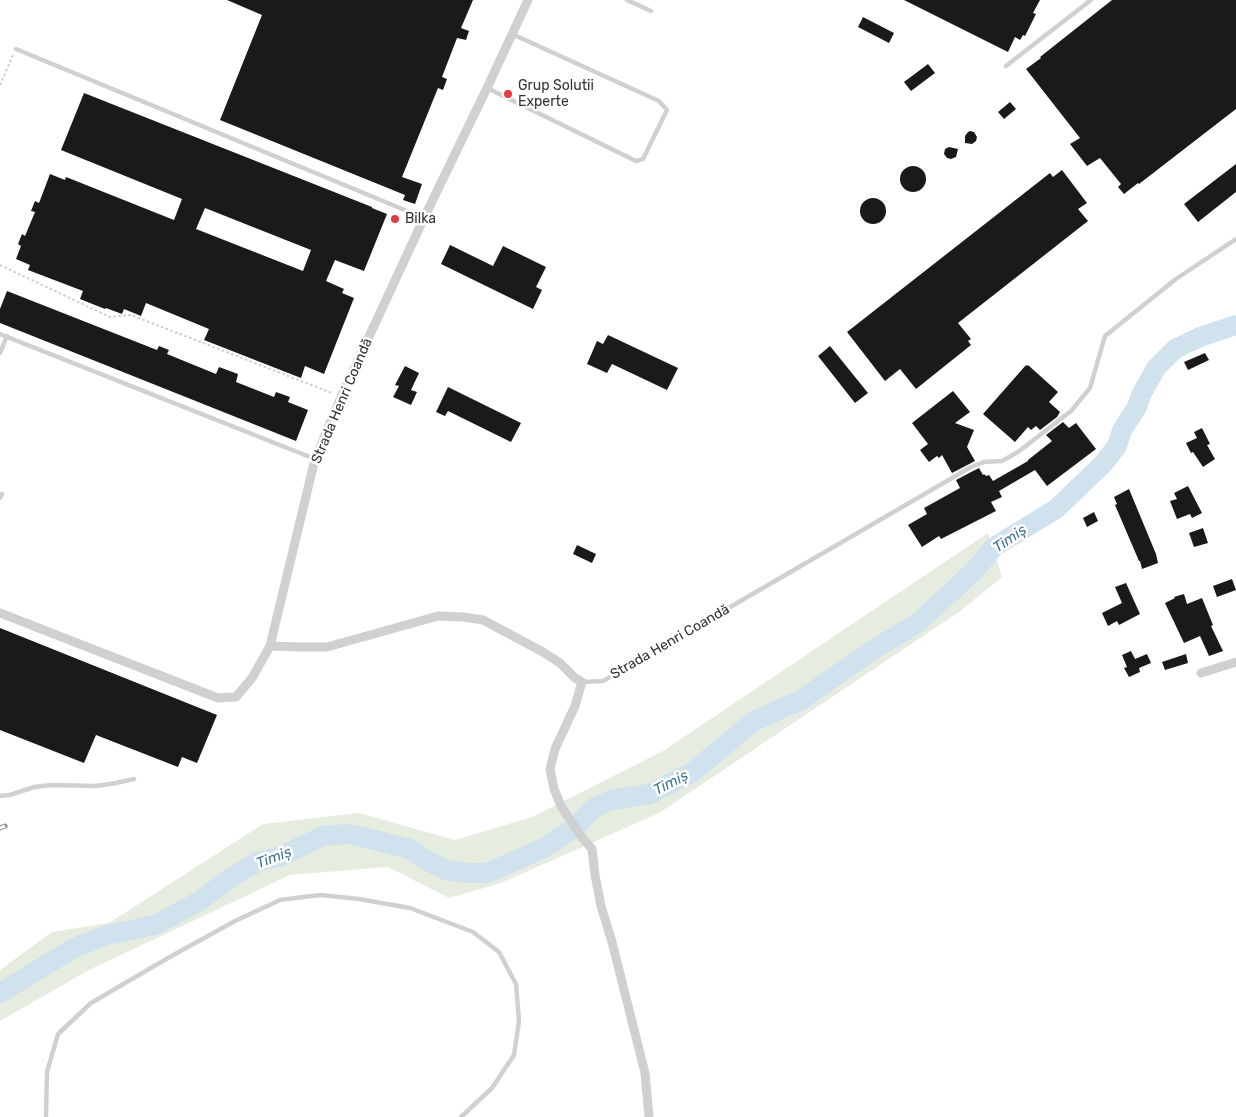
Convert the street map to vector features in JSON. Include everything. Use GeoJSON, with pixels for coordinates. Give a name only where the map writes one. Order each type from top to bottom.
{"type":"FeatureCollection","features":[{"type":"Feature","properties":{"kind":"street","name":"Strada Henri Coandă"},"geometry":{"type":"LineString","coordinates":[[0,614],[218,698],[236,697],[252,678],[270,646],[315,458],[341,397],[424,218],[528,0]]}},
{"type":"Feature","properties":{"kind":"street"},"geometry":{"type":"LineString","coordinates":[[270,646],[327,646],[438,616],[463,617],[483,620],[543,652],[560,663],[575,678],[582,682],[575,706],[555,749],[550,769],[554,789],[561,806],[580,835],[592,849],[595,875],[602,906],[645,1073],[649,1117]]}},
{"type":"Feature","properties":{"kind":"street"},"geometry":{"type":"LineString","coordinates":[[1201,673],[1236,662]]}},
{"type":"Feature","properties":{"kind":"lane"},"geometry":{"type":"LineString","coordinates":[[626,0],[651,11]]}},
{"type":"Feature","properties":{"kind":"lane"},"geometry":{"type":"LineString","coordinates":[[1006,66],[1091,0]]}},
{"type":"Feature","properties":{"kind":"lane"},"geometry":{"type":"LineString","coordinates":[[487,88],[636,162],[643,159],[667,110],[659,101],[512,34]]}},
{"type":"Feature","properties":{"kind":"lane"},"geometry":{"type":"LineString","coordinates":[[16,49],[424,218]]}},
{"type":"Feature","properties":{"kind":"lane","name":"Strada Henri Coandă"},"geometry":{"type":"LineString","coordinates":[[582,682],[603,681],[971,467],[984,462],[1002,461],[1018,452],[1071,410],[1090,388],[1105,336],[1176,280],[1236,239]]}},
{"type":"Feature","properties":{"kind":"lane"},"geometry":{"type":"LineString","coordinates":[[0,334],[315,458]]}},
{"type":"Feature","properties":{"kind":"lane"},"geometry":{"type":"LineString","coordinates":[[0,353],[7,336]]}},
{"type":"Feature","properties":{"kind":"lane"},"geometry":{"type":"LineString","coordinates":[[0,796],[10,795],[34,787],[52,785],[96,786],[134,779]]}},
{"type":"Feature","properties":{"kind":"lane"},"geometry":{"type":"LineString","coordinates":[[46,1117],[47,1072],[58,1034],[91,1003],[236,921],[280,900],[320,895],[360,898],[410,908],[473,932],[499,952],[516,984],[519,1021],[514,1054],[492,1088],[460,1117]]}},
{"type":"Feature","properties":{"kind":"path"},"geometry":{"type":"LineString","coordinates":[[0,85],[16,49]]}},
{"type":"Feature","properties":{"kind":"path"},"geometry":{"type":"LineString","coordinates":[[0,265],[110,317],[131,315],[341,397]]}},
{"type":"Feature","properties":{"kind":"shaded area"},"geometry":{"type":"Polygon","coordinates":[[[988,533],[1002,577],[959,612],[659,813],[501,883],[449,898],[388,867],[290,875],[87,971],[0,1021],[0,970],[52,932],[109,923],[263,824],[359,813],[455,840],[532,817],[663,751],[988,533]]]}},
{"type":"Feature","properties":{"kind":"building"},"geometry":{"type":"Polygon","coordinates":[[[227,0],[473,0],[461,28],[469,31],[466,40],[457,38],[442,77],[447,79],[443,90],[438,88],[402,177],[422,184],[415,204],[403,200],[405,195],[220,120],[262,15],[227,0]]]}},
{"type":"Feature","properties":{"kind":"building"},"geometry":{"type":"Polygon","coordinates":[[[904,0],[1040,0],[1033,13],[1036,14],[1025,36],[1023,35],[1020,40],[1015,37],[1008,52],[904,0]]]}},
{"type":"Feature","properties":{"kind":"building"},"geometry":{"type":"Polygon","coordinates":[[[1112,0],[1236,0],[1236,109],[1124,194],[1118,187],[1121,184],[1100,158],[1087,166],[1070,144],[1080,138],[1026,69],[1112,0]]]}},
{"type":"Feature","properties":{"kind":"building"},"geometry":{"type":"Polygon","coordinates":[[[863,17],[894,33],[889,43],[858,27],[863,17]]]}},
{"type":"Feature","properties":{"kind":"building"},"geometry":{"type":"Polygon","coordinates":[[[928,64],[935,73],[911,91],[904,82],[928,64]]]}},
{"type":"Feature","properties":{"kind":"building"},"geometry":{"type":"Polygon","coordinates":[[[84,93],[387,214],[364,271],[335,260],[326,281],[344,289],[342,293],[354,298],[324,374],[305,366],[301,378],[204,340],[209,329],[146,303],[141,316],[124,309],[122,314],[80,299],[83,291],[28,270],[30,265],[16,259],[21,246],[18,244],[22,234],[25,236],[35,212],[31,211],[35,201],[39,203],[50,174],[65,180],[66,177],[174,220],[182,199],[61,150],[84,93]],[[205,208],[196,229],[303,271],[311,250],[205,208]]]}},
{"type":"Feature","properties":{"kind":"building"},"geometry":{"type":"Polygon","coordinates":[[[1010,102],[1016,109],[1004,119],[998,112],[1010,102]]]}},
{"type":"Feature","properties":{"kind":"building"},"geometry":{"type":"Polygon","coordinates":[[[970,131],[974,132],[977,137],[976,141],[972,144],[965,143],[965,136],[970,131]]]}},
{"type":"Feature","properties":{"kind":"building"},"geometry":{"type":"Polygon","coordinates":[[[949,147],[958,149],[956,157],[947,158],[944,154],[945,149],[949,147]]]}},
{"type":"Feature","properties":{"kind":"building"},"geometry":{"type":"Polygon","coordinates":[[[1236,164],[1236,192],[1198,222],[1184,204],[1236,164]]]}},
{"type":"Feature","properties":{"kind":"building"},"geometry":{"type":"Polygon","coordinates":[[[913,166],[922,170],[926,179],[922,188],[913,192],[904,188],[900,179],[904,170],[913,166]]]}},
{"type":"Feature","properties":{"kind":"building"},"geometry":{"type":"Polygon","coordinates":[[[1062,170],[1087,203],[1078,209],[1088,221],[958,323],[971,339],[968,341],[971,345],[916,389],[900,369],[885,381],[847,332],[1050,173],[1053,177],[1062,170]]]}},
{"type":"Feature","properties":{"kind":"building"},"geometry":{"type":"Polygon","coordinates":[[[873,198],[882,202],[886,211],[882,220],[873,224],[864,220],[860,211],[864,202],[873,198]]]}},
{"type":"Feature","properties":{"kind":"building"},"geometry":{"type":"Polygon","coordinates":[[[450,245],[493,266],[503,246],[546,267],[536,287],[542,290],[533,309],[441,264],[450,245]]]}},
{"type":"Feature","properties":{"kind":"building"},"geometry":{"type":"Polygon","coordinates":[[[7,291],[157,350],[159,346],[169,350],[167,354],[216,374],[219,367],[238,374],[236,382],[274,397],[276,392],[290,397],[288,402],[308,410],[296,441],[0,323],[0,309],[7,291]]]}},
{"type":"Feature","properties":{"kind":"building"},"geometry":{"type":"Polygon","coordinates":[[[608,335],[678,368],[667,390],[612,364],[607,373],[587,364],[597,341],[603,344],[608,335]]]}},
{"type":"Feature","properties":{"kind":"building"},"geometry":{"type":"Polygon","coordinates":[[[830,346],[868,393],[855,403],[818,356],[830,346]]]}},
{"type":"Feature","properties":{"kind":"building"},"geometry":{"type":"Polygon","coordinates":[[[1205,353],[1209,360],[1188,370],[1184,362],[1205,353]]]}},
{"type":"Feature","properties":{"kind":"building"},"geometry":{"type":"Polygon","coordinates":[[[1026,365],[1058,392],[1049,402],[1060,412],[1057,417],[1040,430],[1036,426],[1031,430],[1028,427],[1015,442],[983,414],[1026,365]]]}},
{"type":"Feature","properties":{"kind":"building"},"geometry":{"type":"Polygon","coordinates":[[[405,366],[419,373],[411,390],[417,392],[411,405],[393,397],[399,386],[395,385],[405,366]]]}},
{"type":"Feature","properties":{"kind":"building"},"geometry":{"type":"Polygon","coordinates":[[[448,387],[521,423],[511,442],[448,411],[445,416],[436,412],[448,387]]]}},
{"type":"Feature","properties":{"kind":"building"},"geometry":{"type":"Polygon","coordinates":[[[953,391],[970,412],[955,423],[974,430],[967,447],[975,461],[952,473],[942,455],[929,462],[920,450],[928,444],[912,423],[953,391]]]}},
{"type":"Feature","properties":{"kind":"building"},"geometry":{"type":"Polygon","coordinates":[[[1063,422],[1069,428],[1076,423],[1096,449],[1047,486],[1035,470],[999,491],[1002,497],[991,502],[996,511],[941,539],[939,536],[922,547],[908,525],[927,514],[924,508],[960,488],[956,480],[979,468],[983,475],[989,475],[993,481],[1028,461],[1052,441],[1046,435],[1063,422]]]}},
{"type":"Feature","properties":{"kind":"building"},"geometry":{"type":"Polygon","coordinates":[[[1202,428],[1210,444],[1207,445],[1215,459],[1203,467],[1193,452],[1191,453],[1186,443],[1197,438],[1194,432],[1202,428]]]}},
{"type":"Feature","properties":{"kind":"building"},"geometry":{"type":"Polygon","coordinates":[[[1188,486],[1202,513],[1192,518],[1190,514],[1177,519],[1170,501],[1177,499],[1174,493],[1188,486]]]}},
{"type":"Feature","properties":{"kind":"building"},"geometry":{"type":"Polygon","coordinates":[[[1129,489],[1158,563],[1142,569],[1115,505],[1117,504],[1114,497],[1129,489]]]}},
{"type":"Feature","properties":{"kind":"building"},"geometry":{"type":"Polygon","coordinates":[[[1094,512],[1098,521],[1087,527],[1083,518],[1094,512]]]}},
{"type":"Feature","properties":{"kind":"building"},"geometry":{"type":"Polygon","coordinates":[[[1203,528],[1208,543],[1194,547],[1189,533],[1203,528]]]}},
{"type":"Feature","properties":{"kind":"building"},"geometry":{"type":"Polygon","coordinates":[[[577,545],[596,554],[592,563],[573,554],[577,545]]]}},
{"type":"Feature","properties":{"kind":"building"},"geometry":{"type":"Polygon","coordinates":[[[1232,579],[1236,590],[1217,597],[1213,586],[1232,579]]]}},
{"type":"Feature","properties":{"kind":"building"},"geometry":{"type":"Polygon","coordinates":[[[1126,583],[1140,614],[1119,625],[1117,621],[1108,626],[1102,613],[1122,603],[1115,587],[1126,583]]]}},
{"type":"Feature","properties":{"kind":"building"},"geometry":{"type":"Polygon","coordinates":[[[1184,594],[1187,604],[1202,598],[1213,625],[1211,626],[1223,651],[1209,656],[1200,636],[1184,643],[1165,603],[1174,597],[1184,594]]]}},
{"type":"Feature","properties":{"kind":"building"},"geometry":{"type":"Polygon","coordinates":[[[0,628],[217,715],[197,763],[182,757],[178,767],[96,735],[84,763],[0,730],[0,628]]]}},
{"type":"Feature","properties":{"kind":"building"},"geometry":{"type":"Polygon","coordinates":[[[1131,651],[1135,659],[1147,654],[1151,663],[1139,668],[1140,672],[1129,677],[1124,668],[1127,667],[1122,655],[1131,651]]]}},
{"type":"Feature","properties":{"kind":"building"},"geometry":{"type":"Polygon","coordinates":[[[1186,654],[1188,663],[1165,670],[1162,662],[1186,654]]]}},
{"type":"Feature","properties":{"kind":"waterway","name":"Timiș"},"geometry":{"type":"LineString","coordinates":[[0,993],[74,948],[107,935],[155,925],[198,902],[232,877],[259,861],[282,856],[323,836],[349,834],[367,838],[410,849],[424,859],[446,870],[487,873],[542,849],[576,827],[592,809],[611,800],[650,794],[693,772],[754,721],[801,700],[873,650],[919,622],[975,570],[994,547],[1056,509],[1103,464],[1117,446],[1122,430],[1137,407],[1141,395],[1156,368],[1175,349],[1200,337],[1236,325]]}},
{"type":"Feature","properties":{"kind":"railway"},"geometry":{"type":"LineString","coordinates":[[0,828],[5,826]]}},
{"type":"Feature","properties":{"kind":"place","name":"Grup Solutii Experte"},"geometry":{"type":"Point","coordinates":[508,94]}},
{"type":"Feature","properties":{"kind":"place","name":"Bilka"},"geometry":{"type":"Point","coordinates":[395,219]}}]}
